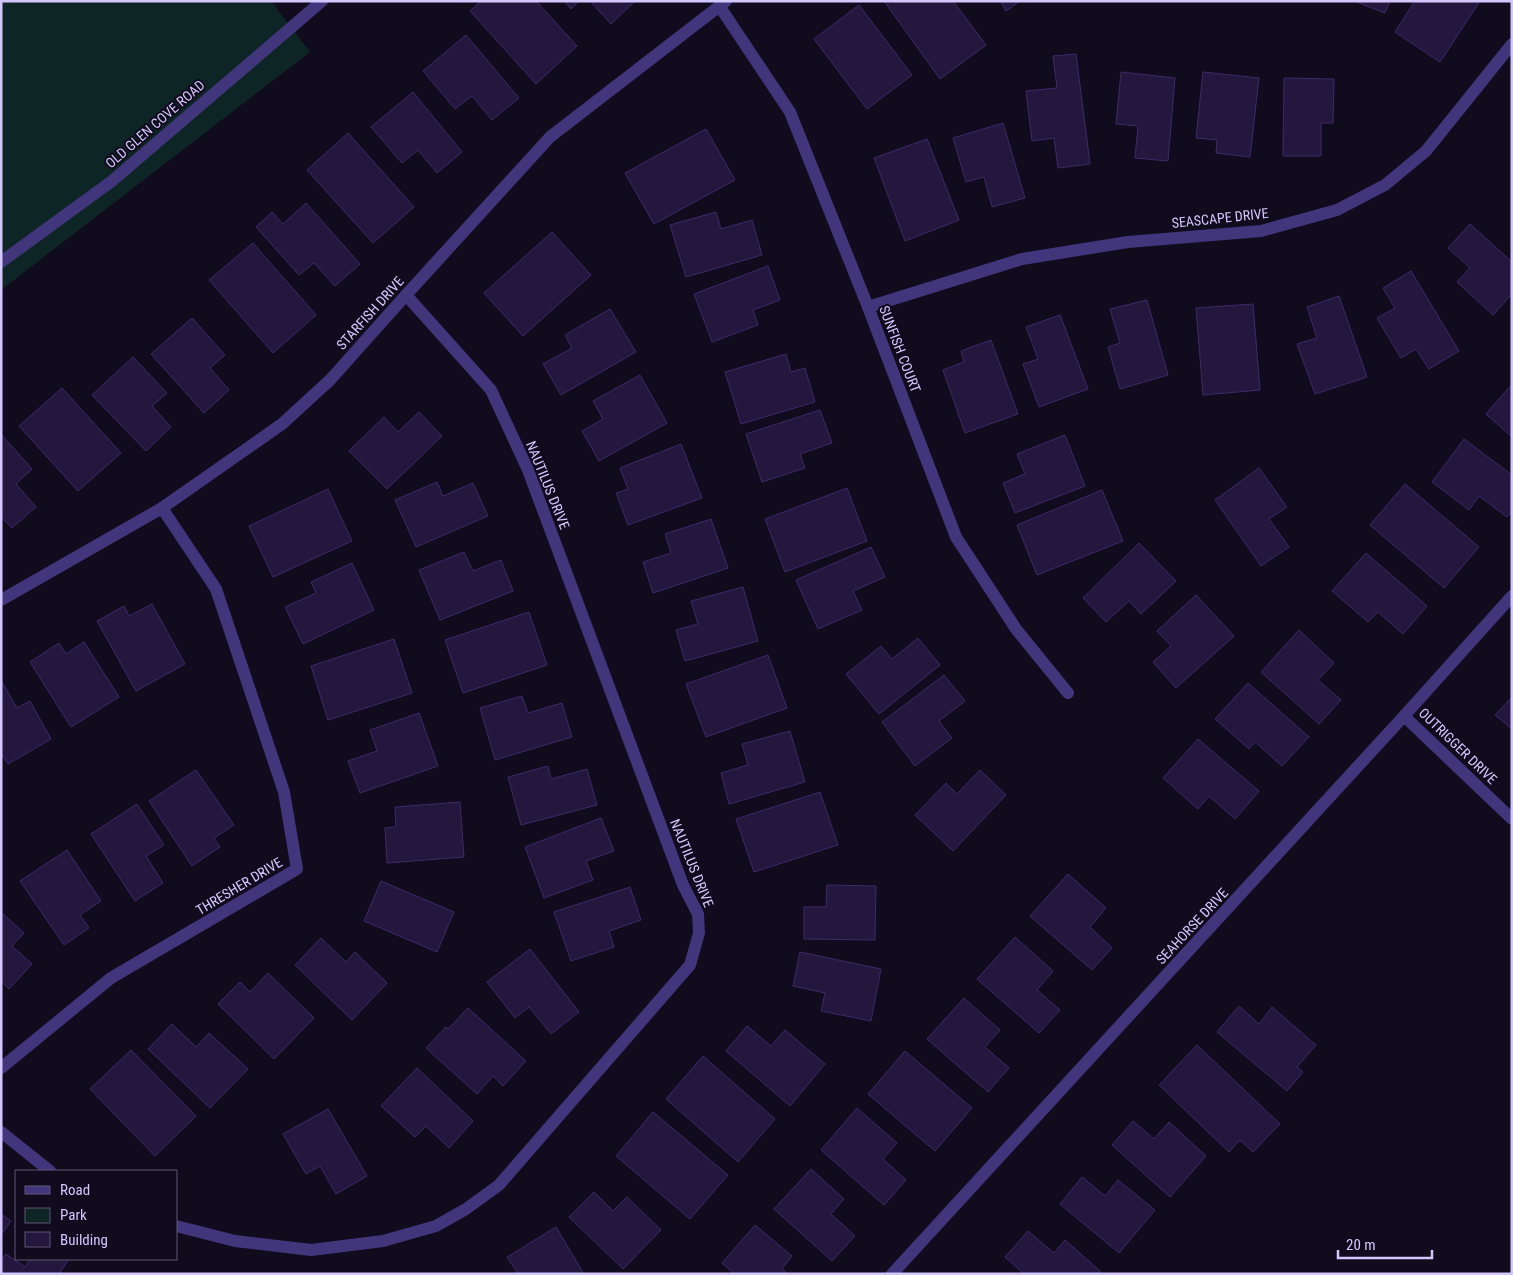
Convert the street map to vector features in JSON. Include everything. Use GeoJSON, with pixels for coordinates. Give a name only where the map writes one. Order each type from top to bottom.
{"type":"FeatureCollection","features":[{"type":"Feature","properties":{"kind":"street","name":"OLD GLEN COVE ROAD"},"geometry":{"type":"LineString","coordinates":[[1,262],[112,181],[322,1]]}},
{"type":"Feature","properties":{"kind":"street","name":"STARFISH DRIVE"},"geometry":{"type":"LineString","coordinates":[[1,600],[162,508],[282,424],[330,380],[550,136],[724,3]]}},
{"type":"Feature","properties":{"kind":"street","name":"SUNFISH COURT"},"geometry":{"type":"LineString","coordinates":[[724,3],[722,10],[790,112],[868,307],[956,538],[1016,629],[1068,693]]}},
{"type":"Feature","properties":{"kind":"street","name":"SEASCAPE DRIVE"},"geometry":{"type":"LineString","coordinates":[[868,307],[1022,259],[1128,242],[1261,231],[1337,210],[1385,184],[1426,151],[1512,44]]}},
{"type":"Feature","properties":{"kind":"street","name":"NAUTILUS DRIVE"},"geometry":{"type":"LineString","coordinates":[[178,1227],[235,1241],[311,1250],[383,1241],[436,1226],[451,1218],[499,1185],[690,965],[699,932],[698,914],[683,885],[524,461],[491,390],[406,295]]}},
{"type":"Feature","properties":{"kind":"street","name":"THRESHER DRIVE"},"geometry":{"type":"LineString","coordinates":[[1,1068],[111,978],[297,869],[284,792],[216,589],[162,508]]}},
{"type":"Feature","properties":{"kind":"street","name":"SEAHORSE DRIVE"},"geometry":{"type":"LineString","coordinates":[[892,1274],[1512,596]]}},
{"type":"Feature","properties":{"kind":"street","name":"OUTRIGGER DRIVE"},"geometry":{"type":"LineString","coordinates":[[1404,716],[1512,819]]}},
{"type":"Feature","properties":{"kind":"street"},"geometry":{"type":"LineString","coordinates":[[1,1132],[49,1170]]}},
{"type":"Feature","properties":{"kind":"green space"},"geometry":{"type":"Polygon","coordinates":[[[1,1],[271,1],[310,52],[1,290],[1,1]]]}},
{"type":"Feature","properties":{"kind":"building"},"geometry":{"type":"Polygon","coordinates":[[[481,1],[536,1],[577,46],[536,84],[470,11],[481,1]]]}},
{"type":"Feature","properties":{"kind":"building"},"geometry":{"type":"Polygon","coordinates":[[[564,1],[579,1],[571,9],[564,1]]]}},
{"type":"Feature","properties":{"kind":"building"},"geometry":{"type":"Polygon","coordinates":[[[590,1],[635,1],[611,24],[590,1]]]}},
{"type":"Feature","properties":{"kind":"building"},"geometry":{"type":"Polygon","coordinates":[[[884,1],[953,1],[986,45],[940,79],[884,1]]]}},
{"type":"Feature","properties":{"kind":"building"},"geometry":{"type":"Polygon","coordinates":[[[1000,1],[1020,1],[1006,11],[1000,1]]]}},
{"type":"Feature","properties":{"kind":"building"},"geometry":{"type":"Polygon","coordinates":[[[1354,1],[1390,1],[1385,13],[1354,1]]]}},
{"type":"Feature","properties":{"kind":"building"},"geometry":{"type":"Polygon","coordinates":[[[1415,1],[1480,1],[1440,62],[1395,32],[1415,1]]]}},
{"type":"Feature","properties":{"kind":"building"},"geometry":{"type":"Polygon","coordinates":[[[859,5],[912,75],[867,109],[814,39],[859,5]]]}},
{"type":"Feature","properties":{"kind":"building"},"geometry":{"type":"Polygon","coordinates":[[[466,35],[519,98],[492,120],[472,96],[455,109],[423,71],[466,35]]]}},
{"type":"Feature","properties":{"kind":"building"},"geometry":{"type":"Polygon","coordinates":[[[1076,54],[1090,164],[1058,168],[1054,138],[1032,141],[1026,91],[1057,88],[1053,56],[1076,54]]]}},
{"type":"Feature","properties":{"kind":"building"},"geometry":{"type":"Polygon","coordinates":[[[1121,72],[1175,78],[1168,161],[1135,158],[1138,126],[1116,124],[1121,72]]]}},
{"type":"Feature","properties":{"kind":"building"},"geometry":{"type":"Polygon","coordinates":[[[1203,72],[1259,78],[1250,157],[1216,153],[1217,140],[1196,138],[1203,72]]]}},
{"type":"Feature","properties":{"kind":"building"},"geometry":{"type":"Polygon","coordinates":[[[1284,78],[1334,79],[1333,123],[1321,123],[1321,156],[1283,156],[1284,78]]]}},
{"type":"Feature","properties":{"kind":"building"},"geometry":{"type":"Polygon","coordinates":[[[413,92],[462,152],[437,173],[418,150],[402,163],[371,127],[413,92]]]}},
{"type":"Feature","properties":{"kind":"building"},"geometry":{"type":"Polygon","coordinates":[[[1003,123],[1025,198],[992,207],[984,177],[966,182],[953,138],[1003,123]]]}},
{"type":"Feature","properties":{"kind":"building"},"geometry":{"type":"Polygon","coordinates":[[[706,129],[735,180],[654,224],[625,173],[706,129]]]}},
{"type":"Feature","properties":{"kind":"building"},"geometry":{"type":"Polygon","coordinates":[[[348,133],[414,207],[373,243],[307,170],[348,133]]]}},
{"type":"Feature","properties":{"kind":"building"},"geometry":{"type":"Polygon","coordinates":[[[927,139],[959,220],[905,241],[874,158],[927,139]]]}},
{"type":"Feature","properties":{"kind":"building"},"geometry":{"type":"Polygon","coordinates":[[[306,203],[360,264],[335,286],[314,263],[299,275],[256,227],[272,212],[283,224],[306,203]]]}},
{"type":"Feature","properties":{"kind":"building"},"geometry":{"type":"Polygon","coordinates":[[[716,212],[721,229],[752,220],[762,255],[686,277],[670,225],[716,212]]]}},
{"type":"Feature","properties":{"kind":"building"},"geometry":{"type":"Polygon","coordinates":[[[1470,224],[1512,262],[1512,294],[1493,315],[1457,282],[1470,268],[1448,248],[1470,224]]]}},
{"type":"Feature","properties":{"kind":"building"},"geometry":{"type":"Polygon","coordinates":[[[552,232],[591,275],[523,336],[484,293],[552,232]]]}},
{"type":"Feature","properties":{"kind":"building"},"geometry":{"type":"Polygon","coordinates":[[[253,243],[316,315],[273,353],[209,280],[253,243]]]}},
{"type":"Feature","properties":{"kind":"building"},"geometry":{"type":"Polygon","coordinates":[[[768,266],[780,300],[753,310],[758,325],[712,342],[694,294],[768,266]]]}},
{"type":"Feature","properties":{"kind":"building"},"geometry":{"type":"Polygon","coordinates":[[[1411,271],[1459,351],[1429,369],[1416,349],[1401,358],[1377,318],[1395,308],[1383,288],[1411,271]]]}},
{"type":"Feature","properties":{"kind":"building"},"geometry":{"type":"Polygon","coordinates":[[[1339,296],[1367,377],[1315,394],[1297,344],[1317,338],[1307,307],[1339,296]]]}},
{"type":"Feature","properties":{"kind":"building"},"geometry":{"type":"Polygon","coordinates":[[[1147,300],[1168,375],[1120,389],[1108,347],[1120,343],[1110,309],[1147,300]]]}},
{"type":"Feature","properties":{"kind":"building"},"geometry":{"type":"Polygon","coordinates":[[[1253,304],[1260,390],[1203,395],[1196,308],[1253,304]]]}},
{"type":"Feature","properties":{"kind":"building"},"geometry":{"type":"Polygon","coordinates":[[[610,309],[636,352],[561,395],[543,364],[572,348],[565,335],[610,309]]]}},
{"type":"Feature","properties":{"kind":"building"},"geometry":{"type":"Polygon","coordinates":[[[1060,315],[1088,389],[1039,407],[1023,364],[1038,359],[1026,327],[1060,315]]]}},
{"type":"Feature","properties":{"kind":"building"},"geometry":{"type":"Polygon","coordinates":[[[192,318],[225,355],[210,368],[229,390],[204,413],[151,354],[192,318]]]}},
{"type":"Feature","properties":{"kind":"building"},"geometry":{"type":"Polygon","coordinates":[[[991,340],[1018,414],[965,433],[943,370],[964,362],[961,351],[991,340]]]}},
{"type":"Feature","properties":{"kind":"building"},"geometry":{"type":"Polygon","coordinates":[[[786,354],[791,372],[805,368],[815,402],[741,424],[725,372],[786,354]]]}},
{"type":"Feature","properties":{"kind":"building"},"geometry":{"type":"Polygon","coordinates":[[[133,357],[167,393],[152,406],[171,427],[146,451],[92,395],[133,357]]]}},
{"type":"Feature","properties":{"kind":"building"},"geometry":{"type":"Polygon","coordinates":[[[640,375],[667,423],[599,461],[582,431],[603,419],[593,401],[640,375]]]}},
{"type":"Feature","properties":{"kind":"building"},"geometry":{"type":"Polygon","coordinates":[[[1512,384],[1512,437],[1486,414],[1512,384]]]}},
{"type":"Feature","properties":{"kind":"building"},"geometry":{"type":"Polygon","coordinates":[[[62,388],[121,453],[78,491],[19,426],[62,388]]]}},
{"type":"Feature","properties":{"kind":"building"},"geometry":{"type":"Polygon","coordinates":[[[820,410],[832,443],[800,454],[805,468],[762,482],[746,434],[820,410]]]}},
{"type":"Feature","properties":{"kind":"building"},"geometry":{"type":"Polygon","coordinates":[[[419,412],[442,436],[387,489],[349,451],[384,417],[398,432],[419,412]]]}},
{"type":"Feature","properties":{"kind":"building"},"geometry":{"type":"Polygon","coordinates":[[[1,434],[32,469],[16,484],[36,507],[12,528],[1,517],[1,434]]]}},
{"type":"Feature","properties":{"kind":"building"},"geometry":{"type":"Polygon","coordinates":[[[1065,435],[1085,486],[1015,513],[1003,483],[1025,474],[1017,454],[1065,435]]]}},
{"type":"Feature","properties":{"kind":"building"},"geometry":{"type":"Polygon","coordinates":[[[1464,439],[1512,475],[1512,511],[1507,517],[1479,496],[1469,510],[1432,482],[1464,439]]]}},
{"type":"Feature","properties":{"kind":"building"},"geometry":{"type":"Polygon","coordinates":[[[681,444],[702,498],[628,525],[616,493],[628,489],[620,468],[681,444]]]}},
{"type":"Feature","properties":{"kind":"building"},"geometry":{"type":"Polygon","coordinates":[[[1259,468],[1287,507],[1269,519],[1289,547],[1261,566],[1215,500],[1259,468]]]}},
{"type":"Feature","properties":{"kind":"building"},"geometry":{"type":"Polygon","coordinates":[[[437,482],[443,496],[473,483],[488,516],[416,547],[395,500],[437,482]]]}},
{"type":"Feature","properties":{"kind":"building"},"geometry":{"type":"Polygon","coordinates":[[[1405,484],[1479,547],[1444,588],[1370,525],[1405,484]]]}},
{"type":"Feature","properties":{"kind":"building"},"geometry":{"type":"Polygon","coordinates":[[[847,488],[867,541],[785,572],[765,519],[847,488]]]}},
{"type":"Feature","properties":{"kind":"building"},"geometry":{"type":"Polygon","coordinates":[[[328,489],[352,541],[273,577],[249,526],[328,489]]]}},
{"type":"Feature","properties":{"kind":"building"},"geometry":{"type":"Polygon","coordinates":[[[1102,490],[1123,541],[1037,575],[1017,525],[1102,490]]]}},
{"type":"Feature","properties":{"kind":"building"},"geometry":{"type":"Polygon","coordinates":[[[711,519],[728,568],[653,593],[643,562],[671,553],[665,534],[711,519]]]}},
{"type":"Feature","properties":{"kind":"building"},"geometry":{"type":"Polygon","coordinates":[[[1139,543],[1176,581],[1141,614],[1129,601],[1106,622],[1083,598],[1139,543]]]}},
{"type":"Feature","properties":{"kind":"building"},"geometry":{"type":"Polygon","coordinates":[[[871,547],[885,577],[853,591],[862,610],[818,629],[796,580],[871,547]]]}},
{"type":"Feature","properties":{"kind":"building"},"geometry":{"type":"Polygon","coordinates":[[[464,552],[473,571],[501,560],[513,591],[440,620],[419,570],[464,552]]]}},
{"type":"Feature","properties":{"kind":"building"},"geometry":{"type":"Polygon","coordinates":[[[1366,553],[1427,606],[1403,634],[1378,612],[1368,622],[1332,591],[1366,553]]]}},
{"type":"Feature","properties":{"kind":"building"},"geometry":{"type":"Polygon","coordinates":[[[352,563],[374,610],[303,644],[285,607],[316,593],[311,582],[352,563]]]}},
{"type":"Feature","properties":{"kind":"building"},"geometry":{"type":"Polygon","coordinates":[[[743,587],[758,641],[685,661],[676,630],[698,624],[691,601],[743,587]]]}},
{"type":"Feature","properties":{"kind":"building"},"geometry":{"type":"Polygon","coordinates":[[[1196,595],[1234,636],[1176,688],[1153,662],[1171,646],[1157,631],[1196,595]]]}},
{"type":"Feature","properties":{"kind":"building"},"geometry":{"type":"Polygon","coordinates":[[[152,604],[185,664],[136,691],[97,621],[124,606],[129,616],[152,604]]]}},
{"type":"Feature","properties":{"kind":"building"},"geometry":{"type":"Polygon","coordinates":[[[529,612],[547,665],[463,693],[445,640],[529,612]]]}},
{"type":"Feature","properties":{"kind":"building"},"geometry":{"type":"Polygon","coordinates":[[[1299,630],[1334,663],[1318,680],[1341,700],[1319,724],[1261,672],[1299,630]]]}},
{"type":"Feature","properties":{"kind":"building"},"geometry":{"type":"Polygon","coordinates":[[[918,638],[940,665],[879,714],[846,674],[881,646],[892,659],[918,638]]]}},
{"type":"Feature","properties":{"kind":"building"},"geometry":{"type":"Polygon","coordinates":[[[394,639],[412,693],[328,720],[311,666],[394,639]]]}},
{"type":"Feature","properties":{"kind":"building"},"geometry":{"type":"Polygon","coordinates":[[[84,642],[119,697],[71,727],[30,662],[59,643],[66,654],[84,642]]]}},
{"type":"Feature","properties":{"kind":"building"},"geometry":{"type":"Polygon","coordinates":[[[768,655],[787,708],[706,737],[686,684],[768,655]]]}},
{"type":"Feature","properties":{"kind":"building"},"geometry":{"type":"Polygon","coordinates":[[[944,675],[965,701],[939,721],[952,738],[915,766],[882,722],[944,675]]]}},
{"type":"Feature","properties":{"kind":"building"},"geometry":{"type":"Polygon","coordinates":[[[1,680],[17,708],[30,701],[51,739],[8,764],[1,753],[1,680]]]}},
{"type":"Feature","properties":{"kind":"building"},"geometry":{"type":"Polygon","coordinates":[[[1248,683],[1309,737],[1282,766],[1255,742],[1249,749],[1215,719],[1248,683]]]}},
{"type":"Feature","properties":{"kind":"building"},"geometry":{"type":"Polygon","coordinates":[[[522,696],[528,713],[562,703],[572,737],[495,760],[480,708],[522,696]]]}},
{"type":"Feature","properties":{"kind":"building"},"geometry":{"type":"Polygon","coordinates":[[[1512,697],[1512,729],[1495,715],[1512,697]]]}},
{"type":"Feature","properties":{"kind":"building"},"geometry":{"type":"Polygon","coordinates":[[[419,713],[438,766],[360,793],[348,761],[377,751],[370,730],[419,713]]]}},
{"type":"Feature","properties":{"kind":"building"},"geometry":{"type":"Polygon","coordinates":[[[790,731],[805,782],[729,804],[721,773],[748,765],[742,744],[790,731]]]}},
{"type":"Feature","properties":{"kind":"building"},"geometry":{"type":"Polygon","coordinates":[[[1198,739],[1259,791],[1235,819],[1209,796],[1198,809],[1163,778],[1198,739]]]}},
{"type":"Feature","properties":{"kind":"building"},"geometry":{"type":"Polygon","coordinates":[[[548,766],[551,779],[587,769],[597,805],[521,825],[508,777],[548,766]]]}},
{"type":"Feature","properties":{"kind":"building"},"geometry":{"type":"Polygon","coordinates":[[[196,770],[234,825],[214,838],[220,847],[192,866],[149,801],[196,770]]]}},
{"type":"Feature","properties":{"kind":"building"},"geometry":{"type":"Polygon","coordinates":[[[980,770],[1006,795],[953,851],[915,815],[946,783],[957,794],[980,770]]]}},
{"type":"Feature","properties":{"kind":"building"},"geometry":{"type":"Polygon","coordinates":[[[820,792],[838,845],[754,872],[736,819],[820,792]]]}},
{"type":"Feature","properties":{"kind":"building"},"geometry":{"type":"Polygon","coordinates":[[[460,802],[464,857],[387,863],[385,828],[396,827],[395,807],[460,802]]]}},
{"type":"Feature","properties":{"kind":"building"},"geometry":{"type":"Polygon","coordinates":[[[137,804],[164,845],[146,856],[163,883],[135,901],[91,834],[137,804]]]}},
{"type":"Feature","properties":{"kind":"building"},"geometry":{"type":"Polygon","coordinates":[[[601,818],[614,851],[586,861],[593,880],[544,898],[525,847],[601,818]]]}},
{"type":"Feature","properties":{"kind":"building"},"geometry":{"type":"Polygon","coordinates":[[[67,850],[101,901],[80,915],[89,928],[64,945],[20,881],[67,850]]]}},
{"type":"Feature","properties":{"kind":"building"},"geometry":{"type":"Polygon","coordinates":[[[1068,874],[1106,908],[1090,927],[1112,948],[1092,970],[1030,916],[1068,874]]]}},
{"type":"Feature","properties":{"kind":"building"},"geometry":{"type":"Polygon","coordinates":[[[381,881],[454,912],[437,952],[364,921],[381,881]]]}},
{"type":"Feature","properties":{"kind":"building"},"geometry":{"type":"Polygon","coordinates":[[[827,885],[876,886],[875,940],[804,939],[804,907],[826,907],[827,885]]]}},
{"type":"Feature","properties":{"kind":"building"},"geometry":{"type":"Polygon","coordinates":[[[630,887],[641,920],[609,931],[614,947],[571,961],[554,912],[630,887]]]}},
{"type":"Feature","properties":{"kind":"building"},"geometry":{"type":"Polygon","coordinates":[[[1,912],[24,933],[12,946],[32,964],[9,989],[1,981],[1,912]]]}},
{"type":"Feature","properties":{"kind":"building"},"geometry":{"type":"Polygon","coordinates":[[[1015,937],[1053,971],[1037,990],[1060,1010],[1039,1033],[977,979],[1015,937]]]}},
{"type":"Feature","properties":{"kind":"building"},"geometry":{"type":"Polygon","coordinates":[[[321,938],[346,962],[355,952],[387,983],[352,1020],[295,965],[321,938]]]}},
{"type":"Feature","properties":{"kind":"building"},"geometry":{"type":"Polygon","coordinates":[[[530,949],[579,1012],[551,1034],[529,1007],[515,1018],[487,982],[530,949]]]}},
{"type":"Feature","properties":{"kind":"building"},"geometry":{"type":"Polygon","coordinates":[[[800,952],[881,969],[871,1021],[821,1011],[825,993],[793,986],[800,952]]]}},
{"type":"Feature","properties":{"kind":"building"},"geometry":{"type":"Polygon","coordinates":[[[268,973],[314,1018],[274,1059],[218,1004],[240,982],[250,992],[268,973]]]}},
{"type":"Feature","properties":{"kind":"building"},"geometry":{"type":"Polygon","coordinates":[[[964,998],[1000,1030],[985,1047],[1009,1068],[988,1092],[927,1039],[964,998]]]}},
{"type":"Feature","properties":{"kind":"building"},"geometry":{"type":"Polygon","coordinates":[[[1239,1006],[1259,1024],[1272,1007],[1316,1045],[1297,1067],[1303,1072],[1287,1091],[1217,1032],[1239,1006]]]}},
{"type":"Feature","properties":{"kind":"building"},"geometry":{"type":"Polygon","coordinates":[[[468,1008],[526,1061],[503,1086],[493,1076],[477,1094],[426,1048],[468,1008]]]}},
{"type":"Feature","properties":{"kind":"building"},"geometry":{"type":"Polygon","coordinates":[[[172,1024],[196,1047],[209,1033],[248,1069],[210,1108],[148,1049],[172,1024]]]}},
{"type":"Feature","properties":{"kind":"building"},"geometry":{"type":"Polygon","coordinates":[[[747,1026],[771,1046],[785,1030],[825,1064],[790,1106],[726,1051],[747,1026]]]}},
{"type":"Feature","properties":{"kind":"building"},"geometry":{"type":"Polygon","coordinates":[[[1197,1045],[1280,1124],[1253,1152],[1240,1140],[1229,1152],[1159,1085],[1197,1045]]]}},
{"type":"Feature","properties":{"kind":"building"},"geometry":{"type":"Polygon","coordinates":[[[131,1050],[196,1116],[155,1156],[90,1089],[131,1050]]]}},
{"type":"Feature","properties":{"kind":"building"},"geometry":{"type":"Polygon","coordinates":[[[905,1051],[972,1108],[935,1151],[868,1094],[905,1051]]]}},
{"type":"Feature","properties":{"kind":"building"},"geometry":{"type":"Polygon","coordinates":[[[703,1056],[775,1119],[738,1162],[666,1099],[703,1056]]]}},
{"type":"Feature","properties":{"kind":"building"},"geometry":{"type":"Polygon","coordinates":[[[417,1068],[473,1121],[449,1148],[426,1126],[415,1137],[381,1106],[417,1068]]]}},
{"type":"Feature","properties":{"kind":"building"},"geometry":{"type":"Polygon","coordinates":[[[857,1108],[897,1143],[883,1159],[906,1180],[884,1205],[821,1150],[857,1108]]]}},
{"type":"Feature","properties":{"kind":"building"},"geometry":{"type":"Polygon","coordinates":[[[328,1109],[367,1176],[336,1194],[320,1166],[306,1174],[283,1134],[328,1109]]]}},
{"type":"Feature","properties":{"kind":"building"},"geometry":{"type":"Polygon","coordinates":[[[653,1112],[728,1175],[690,1219],[616,1156],[653,1112]]]}},
{"type":"Feature","properties":{"kind":"building"},"geometry":{"type":"Polygon","coordinates":[[[1133,1121],[1154,1139],[1169,1122],[1206,1156],[1170,1197],[1112,1145],[1133,1121]]]}},
{"type":"Feature","properties":{"kind":"building"},"geometry":{"type":"Polygon","coordinates":[[[811,1169],[844,1199],[831,1214],[855,1236],[832,1261],[774,1209],[811,1169]]]}},
{"type":"Feature","properties":{"kind":"building"},"geometry":{"type":"Polygon","coordinates":[[[1082,1177],[1105,1196],[1118,1180],[1155,1210],[1119,1253],[1060,1204],[1082,1177]]]}},
{"type":"Feature","properties":{"kind":"building"},"geometry":{"type":"Polygon","coordinates":[[[594,1192],[613,1211],[627,1197],[661,1230],[623,1269],[569,1217],[594,1192]]]}},
{"type":"Feature","properties":{"kind":"building"},"geometry":{"type":"Polygon","coordinates":[[[1,1214],[11,1221],[1,1235],[1,1214]]]}},
{"type":"Feature","properties":{"kind":"building"},"geometry":{"type":"Polygon","coordinates":[[[755,1225],[792,1256],[782,1269],[788,1274],[734,1274],[722,1263],[755,1225]]]}},
{"type":"Feature","properties":{"kind":"building"},"geometry":{"type":"Polygon","coordinates":[[[556,1227],[584,1274],[518,1274],[507,1257],[556,1227]]]}},
{"type":"Feature","properties":{"kind":"building"},"geometry":{"type":"Polygon","coordinates":[[[1028,1231],[1054,1253],[1065,1240],[1100,1271],[1098,1274],[1024,1274],[1005,1257],[1028,1231]]]}},
{"type":"Feature","properties":{"kind":"building"},"geometry":{"type":"Polygon","coordinates":[[[6,1254],[25,1267],[29,1260],[68,1260],[59,1274],[1,1274],[1,1261],[6,1254]]]}}]}
